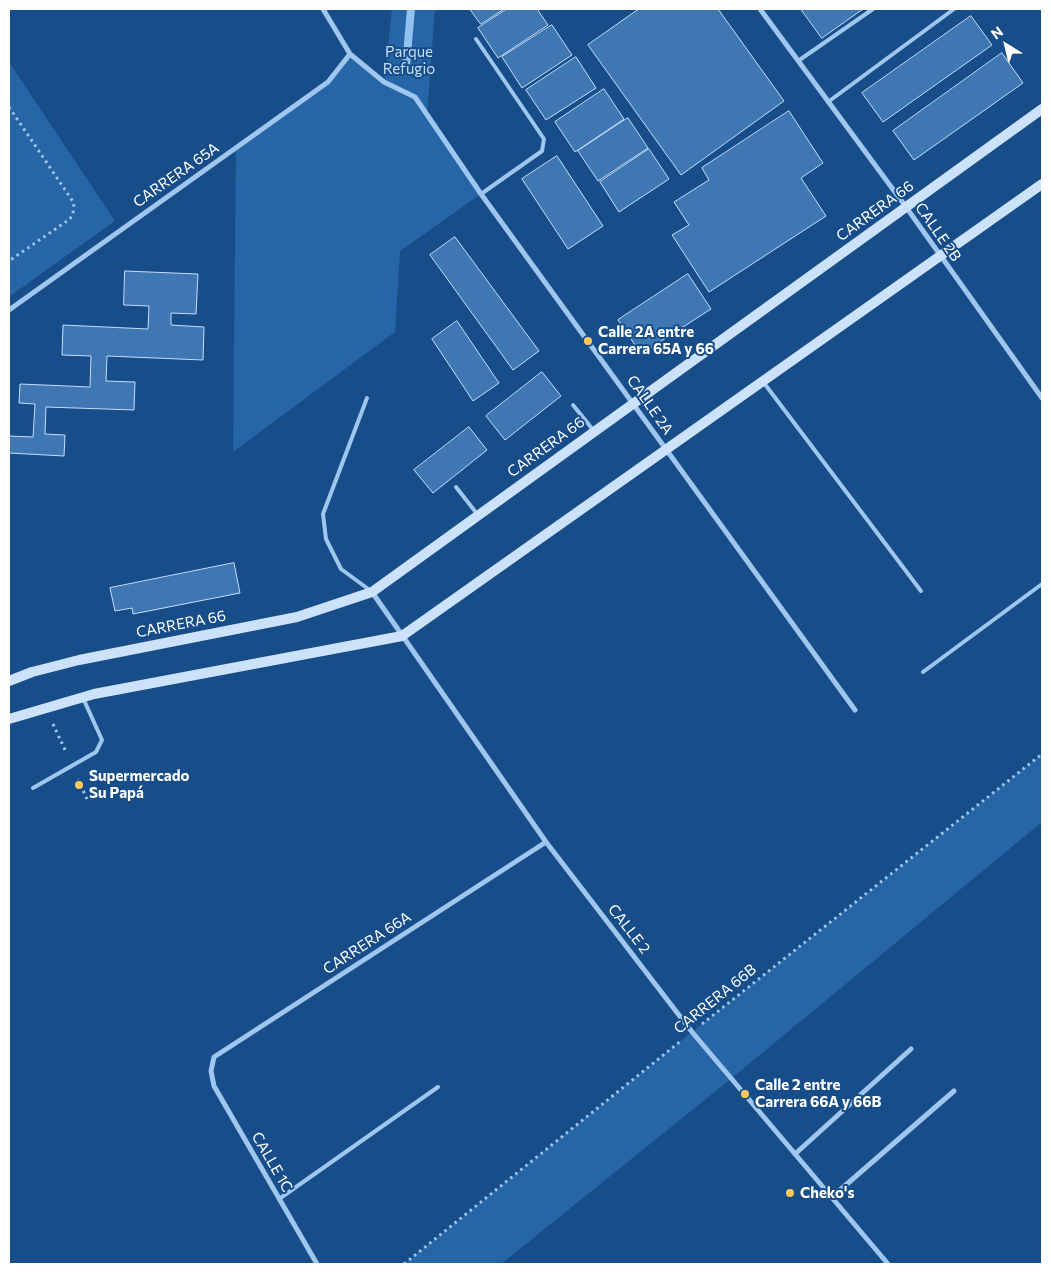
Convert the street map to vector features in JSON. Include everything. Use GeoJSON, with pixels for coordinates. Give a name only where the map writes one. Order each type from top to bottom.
{"type":"FeatureCollection","features":[{"type":"Feature","properties":{"kind":"main road","name":"CARRERA 66"},"geometry":{"type":"LineString","coordinates":[[9,681],[32,672],[79,660],[297,617],[372,592],[1042,109]]}},
{"type":"Feature","properties":{"kind":"main road"},"geometry":{"type":"LineString","coordinates":[[9,719],[103,692],[402,636],[1042,184]]}},
{"type":"Feature","properties":{"kind":"street","name":"CALLE 2A"},"geometry":{"type":"LineString","coordinates":[[323,9],[350,54],[384,82],[415,98],[481,194],[855,710]]}},
{"type":"Feature","properties":{"kind":"street","name":"CALLE 2B"},"geometry":{"type":"LineString","coordinates":[[760,9],[906,207],[1042,398]]}},
{"type":"Feature","properties":{"kind":"street","name":"CARRERA 65A"},"geometry":{"type":"LineString","coordinates":[[9,310],[328,82],[350,54]]}},
{"type":"Feature","properties":{"kind":"street","name":"CALLE 2"},"geometry":{"type":"LineString","coordinates":[[372,592],[546,842],[692,1032],[888,1264]]}},
{"type":"Feature","properties":{"kind":"street","name":"CARRERA 66A"},"geometry":{"type":"LineString","coordinates":[[211,1071],[214,1057],[546,842]]}},
{"type":"Feature","properties":{"kind":"street"},"geometry":{"type":"LineString","coordinates":[[795,1154],[911,1049]]}},
{"type":"Feature","properties":{"kind":"street","name":"CALLE 1C"},"geometry":{"type":"LineString","coordinates":[[211,1071],[214,1086],[317,1264]]}},
{"type":"Feature","properties":{"kind":"street"},"geometry":{"type":"LineString","coordinates":[[832,1197],[954,1091]]}},
{"type":"Feature","properties":{"kind":"lane"},"geometry":{"type":"LineString","coordinates":[[798,61],[873,9]]}},
{"type":"Feature","properties":{"kind":"lane"},"geometry":{"type":"LineString","coordinates":[[828,102],[954,9]]}},
{"type":"Feature","properties":{"kind":"lane"},"geometry":{"type":"LineString","coordinates":[[476,39],[544,140],[542,151],[481,194]]}},
{"type":"Feature","properties":{"kind":"lane"},"geometry":{"type":"LineString","coordinates":[[764,382],[921,591]]}},
{"type":"Feature","properties":{"kind":"lane"},"geometry":{"type":"LineString","coordinates":[[368,398],[323,514],[326,539],[341,569],[372,592]]}},
{"type":"Feature","properties":{"kind":"lane"},"geometry":{"type":"LineString","coordinates":[[573,405],[594,431]]}},
{"type":"Feature","properties":{"kind":"lane"},"geometry":{"type":"LineString","coordinates":[[456,487],[478,515]]}},
{"type":"Feature","properties":{"kind":"lane"},"geometry":{"type":"LineString","coordinates":[[923,672],[1042,584]]}},
{"type":"Feature","properties":{"kind":"lane"},"geometry":{"type":"LineString","coordinates":[[33,788],[96,752],[102,740],[83,698]]}},
{"type":"Feature","properties":{"kind":"lane"},"geometry":{"type":"LineString","coordinates":[[279,1199],[438,1087]]}},
{"type":"Feature","properties":{"kind":"path"},"geometry":{"type":"LineString","coordinates":[[9,107],[74,203],[70,219],[9,261]]}},
{"type":"Feature","properties":{"kind":"path","name":"CARRERA 66B"},"geometry":{"type":"LineString","coordinates":[[404,1264],[1042,754]]}},
{"type":"Feature","properties":{"kind":"green space","name":"Parque Refugio"},"geometry":{"type":"Polygon","coordinates":[[[392,9],[435,9],[427,115],[481,194],[400,251],[395,332],[233,452],[236,148],[328,82],[350,54],[384,82],[392,9]]]}},
{"type":"Feature","properties":{"kind":"green space"},"geometry":{"type":"Polygon","coordinates":[[[9,62],[115,221],[9,297],[9,62]]]}},
{"type":"Feature","properties":{"kind":"green space"},"geometry":{"type":"Polygon","coordinates":[[[1042,754],[1042,822],[732,1078],[501,1264],[404,1264],[692,1032],[1042,754]]]}},
{"type":"Feature","properties":{"kind":"building"},"geometry":{"type":"Polygon","coordinates":[[[470,9],[504,9],[481,24],[470,9]]]}},
{"type":"Feature","properties":{"kind":"building"},"geometry":{"type":"Polygon","coordinates":[[[507,9],[537,9],[548,25],[498,58],[478,28],[507,9]]]}},
{"type":"Feature","properties":{"kind":"building"},"geometry":{"type":"Polygon","coordinates":[[[639,9],[718,9],[784,101],[681,175],[588,45],[639,9]]]}},
{"type":"Feature","properties":{"kind":"building"},"geometry":{"type":"Polygon","coordinates":[[[801,9],[863,9],[822,38],[801,9]]]}},
{"type":"Feature","properties":{"kind":"building"},"geometry":{"type":"Polygon","coordinates":[[[971,16],[992,45],[883,122],[862,93],[971,16]]]}},
{"type":"Feature","properties":{"kind":"building"},"geometry":{"type":"Polygon","coordinates":[[[552,25],[572,55],[522,88],[502,57],[552,25]]]}},
{"type":"Feature","properties":{"kind":"building"},"geometry":{"type":"Polygon","coordinates":[[[1002,53],[1023,83],[914,160],[893,131],[1002,53]]]}},
{"type":"Feature","properties":{"kind":"building"},"geometry":{"type":"Polygon","coordinates":[[[576,57],[596,88],[546,120],[526,90],[576,57]]]}},
{"type":"Feature","properties":{"kind":"building"},"geometry":{"type":"Polygon","coordinates":[[[604,89],[624,119],[575,152],[555,122],[604,89]]]}},
{"type":"Feature","properties":{"kind":"building"},"geometry":{"type":"Polygon","coordinates":[[[789,111],[823,163],[801,178],[826,216],[709,292],[672,235],[689,225],[674,202],[709,180],[702,168],[789,111]]]}},
{"type":"Feature","properties":{"kind":"building"},"geometry":{"type":"Polygon","coordinates":[[[628,118],[648,148],[598,181],[578,151],[628,118]]]}},
{"type":"Feature","properties":{"kind":"building"},"geometry":{"type":"Polygon","coordinates":[[[649,149],[669,179],[619,212],[600,182],[649,149]]]}},
{"type":"Feature","properties":{"kind":"building"},"geometry":{"type":"Polygon","coordinates":[[[557,156],[603,226],[568,249],[522,179],[557,156]]]}},
{"type":"Feature","properties":{"kind":"building"},"geometry":{"type":"Polygon","coordinates":[[[455,237],[539,351],[513,370],[430,255],[455,237]]]}},
{"type":"Feature","properties":{"kind":"building"},"geometry":{"type":"Polygon","coordinates":[[[125,271],[198,274],[196,314],[171,313],[171,325],[204,327],[203,360],[107,356],[106,381],[135,382],[134,410],[46,407],[45,434],[65,435],[64,456],[9,453],[9,436],[33,437],[35,404],[19,403],[20,384],[90,387],[91,356],[62,355],[63,325],[148,329],[149,306],[124,305],[125,271]]]}},
{"type":"Feature","properties":{"kind":"building"},"geometry":{"type":"Polygon","coordinates":[[[688,274],[711,309],[641,354],[618,320],[688,274]]]}},
{"type":"Feature","properties":{"kind":"building"},"geometry":{"type":"Polygon","coordinates":[[[457,321],[499,383],[473,401],[432,339],[457,321]]]}},
{"type":"Feature","properties":{"kind":"building"},"geometry":{"type":"Polygon","coordinates":[[[542,372],[561,396],[505,440],[486,416],[542,372]]]}},
{"type":"Feature","properties":{"kind":"building"},"geometry":{"type":"Polygon","coordinates":[[[469,427],[487,450],[433,493],[414,470],[469,427]]]}},
{"type":"Feature","properties":{"kind":"building"},"geometry":{"type":"Polygon","coordinates":[[[234,563],[240,593],[133,614],[132,608],[115,611],[110,588],[234,563]]]}},
{"type":"Feature","properties":{"kind":"waterway"},"geometry":{"type":"LineString","coordinates":[[406,66],[411,9]]}},
{"type":"Feature","properties":{"kind":"place","name":"Calle 2A entre Carrera 65A y 66"},"geometry":{"type":"Point","coordinates":[588,341]}},
{"type":"Feature","properties":{"kind":"place","name":"Supermercado Su Papá"},"geometry":{"type":"Point","coordinates":[79,785]}},
{"type":"Feature","properties":{"kind":"place","name":"Calle 2 entre Carrera 66A y 66B"},"geometry":{"type":"Point","coordinates":[745,1094]}},
{"type":"Feature","properties":{"kind":"place","name":"Cheko's"},"geometry":{"type":"Point","coordinates":[790,1193]}}]}
